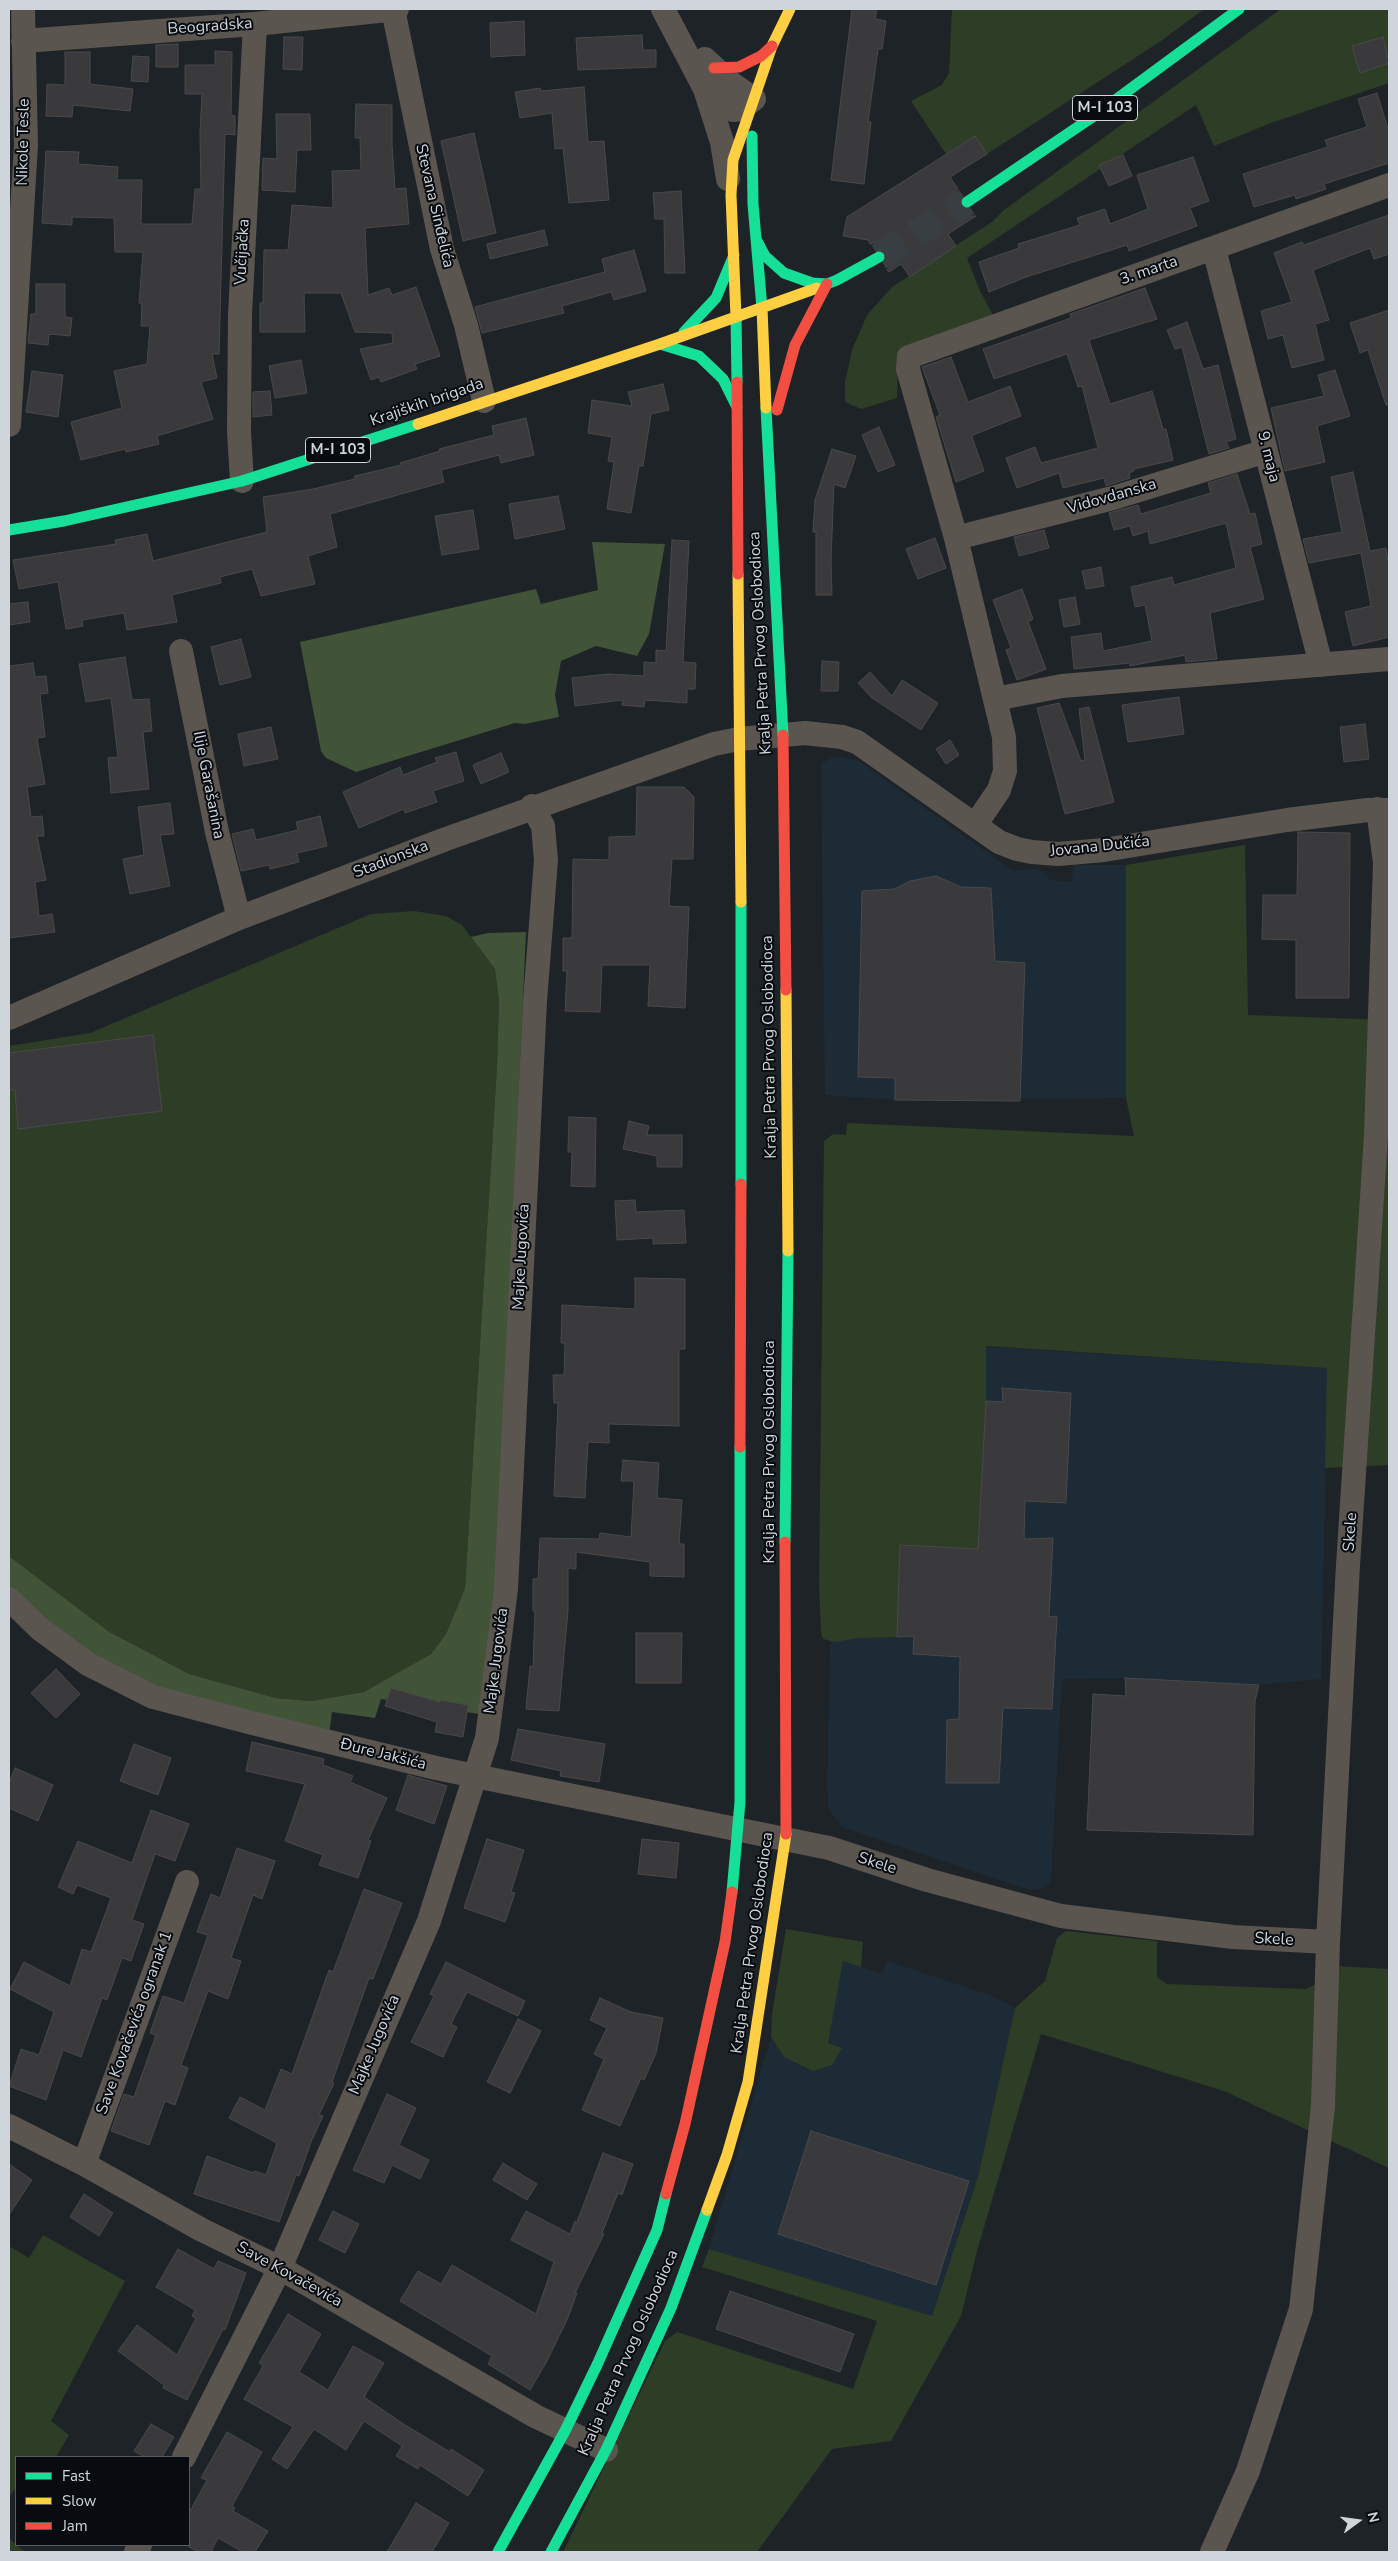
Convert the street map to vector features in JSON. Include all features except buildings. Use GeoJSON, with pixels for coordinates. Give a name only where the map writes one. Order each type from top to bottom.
{"type":"FeatureCollection","features":[{"type":"Feature","properties":{"kind":"main road"},"geometry":{"type":"LineString","coordinates":[[754,99],[772,46],[790,9]]}},
{"type":"Feature","properties":{"kind":"main road","name":"M-I 103"},"geometry":{"type":"LineString","coordinates":[[967,202],[1091,118],[1239,9]]}},
{"type":"Feature","properties":{"kind":"main road"},"geometry":{"type":"LineString","coordinates":[[710,79],[761,56],[772,46]]}},
{"type":"Feature","properties":{"kind":"main road","name":"Kralja Petra Prvog Oslobodioca"},"geometry":{"type":"LineString","coordinates":[[498,2552],[565,2431],[598,2365],[659,2220],[686,2124],[725,1942],[734,1874],[740,1794],[739,739],[738,409],[731,195],[733,160],[739,137],[754,99]]}},
{"type":"Feature","properties":{"kind":"main road","name":"Kralja Petra Prvog Oslobodioca"},"geometry":{"type":"LineString","coordinates":[[551,2552],[606,2450],[671,2308],[730,2146],[748,2082],[758,2030],[786,1838],[785,1523],[788,1217],[783,733],[768,467],[762,308],[751,154],[754,99]]}},
{"type":"Feature","properties":{"kind":"main road"},"geometry":{"type":"LineString","coordinates":[[756,239],[765,256],[784,273],[812,283],[827,284],[795,345],[783,382],[768,467]]}},
{"type":"Feature","properties":{"kind":"main road"},"geometry":{"type":"LineString","coordinates":[[660,344],[688,330],[703,314],[716,298],[734,255]]}},
{"type":"Feature","properties":{"kind":"main road","name":"M-I 103"},"geometry":{"type":"LineString","coordinates":[[762,308],[827,284],[879,257]]}},
{"type":"Feature","properties":{"kind":"main road","name":"Krajiških brigada"},"geometry":{"type":"LineString","coordinates":[[9,530],[81,518],[242,481],[660,344],[762,308]]}},
{"type":"Feature","properties":{"kind":"main road"},"geometry":{"type":"LineString","coordinates":[[660,344],[700,356],[723,379],[738,409]]}},
{"type":"Feature","properties":{"kind":"street","name":"Nikole Tesle"},"geometry":{"type":"LineString","coordinates":[[9,425],[26,145],[23,9]]}},
{"type":"Feature","properties":{"kind":"street","name":"Stevana Sinđelića"},"geometry":{"type":"LineString","coordinates":[[393,9],[442,249],[466,325],[484,401]]}},
{"type":"Feature","properties":{"kind":"street","name":"Beogradska"},"geometry":{"type":"LineString","coordinates":[[23,42],[254,24],[397,9]]}},
{"type":"Feature","properties":{"kind":"street"},"geometry":{"type":"LineString","coordinates":[[668,18],[710,79],[731,195]]}},
{"type":"Feature","properties":{"kind":"street","name":"Vučijačka"},"geometry":{"type":"LineString","coordinates":[[242,481],[239,432],[240,315],[254,24]]}},
{"type":"Feature","properties":{"kind":"street"},"geometry":{"type":"LineString","coordinates":[[710,79],[754,99]]}},
{"type":"Feature","properties":{"kind":"street","name":"3. marta"},"geometry":{"type":"LineString","coordinates":[[956,538],[908,368],[909,357],[1016,317],[1214,249],[1389,185]]}},
{"type":"Feature","properties":{"kind":"street","name":"9. maja"},"geometry":{"type":"LineString","coordinates":[[1214,249],[1321,665]]}},
{"type":"Feature","properties":{"kind":"street","name":"Vidovdanska"},"geometry":{"type":"LineString","coordinates":[[956,538],[1113,498],[1266,452]]}},
{"type":"Feature","properties":{"kind":"street"},"geometry":{"type":"LineString","coordinates":[[956,538],[1004,737],[1005,771],[999,790],[976,824]]}},
{"type":"Feature","properties":{"kind":"street","name":"Ilije Garašanina"},"geometry":{"type":"LineString","coordinates":[[181,651],[217,832],[239,918]]}},
{"type":"Feature","properties":{"kind":"street"},"geometry":{"type":"LineString","coordinates":[[995,699],[1062,686],[1389,659]]}},
{"type":"Feature","properties":{"kind":"street","name":"Stadionska"},"geometry":{"type":"LineString","coordinates":[[9,1018],[239,918],[532,806],[714,744],[783,733]]}},
{"type":"Feature","properties":{"kind":"street","name":"Jovana Dučića"},"geometry":{"type":"LineString","coordinates":[[783,733],[821,734],[842,737],[857,742],[999,842],[1017,850],[1058,854],[1104,850],[1287,820],[1384,809]]}},
{"type":"Feature","properties":{"kind":"street","name":"Majke Jugovića"},"geometry":{"type":"LineString","coordinates":[[185,2456],[280,2268],[429,1921],[487,1738],[506,1589],[535,1001],[546,860],[543,826],[532,806]]}},
{"type":"Feature","properties":{"kind":"street","name":"Skele"},"geometry":{"type":"LineString","coordinates":[[786,1838],[829,1848],[927,1880],[1061,1916],[1232,1938],[1328,1942],[1376,1136],[1385,863],[1384,809]]}},
{"type":"Feature","properties":{"kind":"street","name":"Đure Jakšića"},"geometry":{"type":"LineString","coordinates":[[9,1599],[40,1629],[88,1664],[153,1697],[252,1723],[475,1776],[786,1838]]}},
{"type":"Feature","properties":{"kind":"street","name":"Save Kovačevića ogranak 1"},"geometry":{"type":"LineString","coordinates":[[84,2164],[187,1882]]}},
{"type":"Feature","properties":{"kind":"street"},"geometry":{"type":"LineString","coordinates":[[1212,2552],[1248,2471],[1301,2309],[1322,2106],[1328,1942]]}},
{"type":"Feature","properties":{"kind":"street","name":"Save Kovačevića"},"geometry":{"type":"LineString","coordinates":[[9,2126],[84,2164],[202,2230],[280,2268],[472,2381],[565,2431],[606,2450]]}},
{"type":"Feature","properties":{"kind":"shaded area"},"geometry":{"type":"Polygon","coordinates":[[[840,756],[860,762],[1013,871],[1036,869],[1046,874],[1050,880],[1072,882],[1073,865],[1126,865],[1126,1098],[895,1100],[825,1095],[821,764],[831,758],[840,756]]]}},
{"type":"Feature","properties":{"kind":"shaded area"},"geometry":{"type":"Polygon","coordinates":[[[837,1342],[907,1342],[1328,1368],[1321,1679],[1259,1685],[1125,1678],[1062,1679],[1051,1881],[1043,1889],[1030,1890],[842,1827],[828,1808],[827,1785],[837,1342]]]}},
{"type":"Feature","properties":{"kind":"shaded area"},"geometry":{"type":"Polygon","coordinates":[[[843,1960],[882,1974],[887,1961],[990,1995],[1015,2008],[978,2177],[932,2317],[709,2249],[771,2037],[784,2057],[813,2071],[841,2048],[828,2043],[843,1960]]]}},
{"type":"Feature","properties":{"kind":"green space"},"geometry":{"type":"Polygon","coordinates":[[[952,9],[1204,9],[1161,41],[987,154],[975,136],[946,154],[911,101],[942,85],[949,73],[952,9]]]}},
{"type":"Feature","properties":{"kind":"green space"},"geometry":{"type":"Polygon","coordinates":[[[1281,9],[1389,9],[1389,83],[1271,123],[1214,146],[1196,105],[967,258],[980,291],[994,317],[906,346],[898,362],[897,398],[861,409],[845,402],[845,382],[852,350],[867,315],[892,287],[992,222],[1004,210],[1281,9]]]}},
{"type":"Feature","properties":{"kind":"green space"},"geometry":{"type":"Polygon","coordinates":[[[592,542],[665,544],[649,634],[637,656],[596,646],[561,661],[555,695],[559,717],[525,724],[515,723],[356,772],[326,758],[321,751],[300,642],[536,589],[541,604],[598,590],[592,542]]]}},
{"type":"Feature","properties":{"kind":"green space"},"geometry":{"type":"Polygon","coordinates":[[[1245,845],[1248,1015],[1389,1020],[1389,1465],[1325,1468],[1327,1368],[986,1346],[986,1401],[978,1549],[900,1546],[897,1637],[858,1638],[835,1642],[823,1639],[819,1585],[824,1141],[833,1134],[846,1135],[847,1123],[1134,1136],[1126,1098],[1126,865],[1245,845]]]}},
{"type":"Feature","properties":{"kind":"green space"},"geometry":{"type":"Polygon","coordinates":[[[414,911],[446,916],[462,925],[495,969],[499,1001],[497,1066],[465,1588],[446,1634],[431,1654],[390,1678],[364,1692],[311,1701],[276,1698],[189,1674],[108,1631],[9,1556],[9,1046],[90,1033],[371,914],[414,911]]]}},
{"type":"Feature","properties":{"kind":"green space"},"geometry":{"type":"Polygon","coordinates":[[[526,932],[497,1572],[479,1714],[381,1699],[375,1718],[332,1712],[329,1735],[139,1683],[55,1634],[9,1588],[9,1556],[108,1631],[189,1674],[276,1698],[311,1701],[364,1692],[431,1654],[446,1634],[465,1588],[497,1066],[499,1001],[495,969],[471,937],[488,933],[526,932]]]}},
{"type":"Feature","properties":{"kind":"green space"},"geometry":{"type":"Polygon","coordinates":[[[786,1929],[863,1942],[861,1967],[843,1961],[828,2043],[842,2048],[832,2065],[813,2071],[784,2057],[771,2037],[772,2014],[786,1929]]]}},
{"type":"Feature","properties":{"kind":"green space"},"geometry":{"type":"Polygon","coordinates":[[[1066,1931],[1157,1941],[1157,1977],[1167,1984],[1306,1989],[1326,1979],[1335,1966],[1389,1969],[1389,2168],[1224,2091],[1041,2034],[977,2251],[961,2316],[891,2441],[832,2449],[757,2552],[563,2552],[665,2341],[677,2332],[853,2389],[877,2321],[702,2267],[709,2249],[932,2316],[978,2177],[1015,2008],[1045,1981],[1057,1938],[1066,1931]]]}},
{"type":"Feature","properties":{"kind":"green space"},"geometry":{"type":"Polygon","coordinates":[[[43,2235],[125,2281],[51,2421],[69,2435],[57,2456],[15,2456],[15,2489],[9,2498],[9,2246],[29,2258],[43,2235]]]}},
{"type":"Feature","properties":{"kind":"green space"},"geometry":{"type":"Polygon","coordinates":[[[9,2538],[15,2546],[26,2552],[9,2552],[9,2538]]]}},
{"type":"Feature","properties":{"kind":"tunnel"},"geometry":{"type":"LineString","coordinates":[[879,257],[967,202]]}},
{"type":"Feature","properties":{"kind":"traffic: fast"},"geometry":{"type":"LineString","coordinates":[[967,202],[1091,118],[1239,9]]}},
{"type":"Feature","properties":{"kind":"traffic: fast"},"geometry":{"type":"LineString","coordinates":[[752,136],[753,204],[762,308]]}},
{"type":"Feature","properties":{"kind":"traffic: fast"},"geometry":{"type":"LineString","coordinates":[[756,239],[765,256],[784,273],[812,283],[827,284]]}},
{"type":"Feature","properties":{"kind":"traffic: fast"},"geometry":{"type":"LineString","coordinates":[[684,332],[716,298],[734,255]]}},
{"type":"Feature","properties":{"kind":"traffic: fast"},"geometry":{"type":"LineString","coordinates":[[817,288],[837,280],[879,257]]}},
{"type":"Feature","properties":{"kind":"traffic: fast"},"geometry":{"type":"LineString","coordinates":[[736,317],[737,382]]}},
{"type":"Feature","properties":{"kind":"traffic: fast"},"geometry":{"type":"LineString","coordinates":[[660,344],[699,356],[723,379],[737,407]]}},
{"type":"Feature","properties":{"kind":"traffic: fast"},"geometry":{"type":"LineString","coordinates":[[766,408],[783,735]]}},
{"type":"Feature","properties":{"kind":"traffic: fast"},"geometry":{"type":"LineString","coordinates":[[9,530],[64,521],[242,481],[418,424]]}},
{"type":"Feature","properties":{"kind":"traffic: fast"},"geometry":{"type":"LineString","coordinates":[[741,902],[741,1184]]}},
{"type":"Feature","properties":{"kind":"traffic: fast"},"geometry":{"type":"LineString","coordinates":[[785,1542],[788,1251]]}},
{"type":"Feature","properties":{"kind":"traffic: fast"},"geometry":{"type":"LineString","coordinates":[[732,1892],[740,1802],[740,1447]]}},
{"type":"Feature","properties":{"kind":"traffic: fast"},"geometry":{"type":"LineString","coordinates":[[498,2552],[565,2431],[597,2365],[657,2230],[666,2194]]}},
{"type":"Feature","properties":{"kind":"traffic: fast"},"geometry":{"type":"LineString","coordinates":[[551,2552],[606,2450],[671,2308],[707,2210]]}},
{"type":"Feature","properties":{"kind":"traffic: slow"},"geometry":{"type":"LineString","coordinates":[[736,317],[731,195],[733,160],[772,46],[790,9]]}},
{"type":"Feature","properties":{"kind":"traffic: slow"},"geometry":{"type":"LineString","coordinates":[[418,424],[660,344],[817,288]]}},
{"type":"Feature","properties":{"kind":"traffic: slow"},"geometry":{"type":"LineString","coordinates":[[762,308],[766,408]]}},
{"type":"Feature","properties":{"kind":"traffic: slow"},"geometry":{"type":"LineString","coordinates":[[738,574],[741,902]]}},
{"type":"Feature","properties":{"kind":"traffic: slow"},"geometry":{"type":"LineString","coordinates":[[786,990],[788,1251]]}},
{"type":"Feature","properties":{"kind":"traffic: slow"},"geometry":{"type":"LineString","coordinates":[[707,2210],[727,2155],[748,2082],[786,1834]]}},
{"type":"Feature","properties":{"kind":"traffic: jam"},"geometry":{"type":"LineString","coordinates":[[714,68],[739,67],[761,56],[772,46]]}},
{"type":"Feature","properties":{"kind":"traffic: jam"},"geometry":{"type":"LineString","coordinates":[[777,410],[795,345],[827,284]]}},
{"type":"Feature","properties":{"kind":"traffic: jam"},"geometry":{"type":"LineString","coordinates":[[737,382],[738,574]]}},
{"type":"Feature","properties":{"kind":"traffic: jam"},"geometry":{"type":"LineString","coordinates":[[783,735],[786,990]]}},
{"type":"Feature","properties":{"kind":"traffic: jam"},"geometry":{"type":"LineString","coordinates":[[740,1447],[741,1184]]}},
{"type":"Feature","properties":{"kind":"traffic: jam"},"geometry":{"type":"LineString","coordinates":[[785,1542],[786,1834]]}},
{"type":"Feature","properties":{"kind":"traffic: jam"},"geometry":{"type":"LineString","coordinates":[[666,2194],[685,2124],[725,1942],[732,1892]]}}]}
